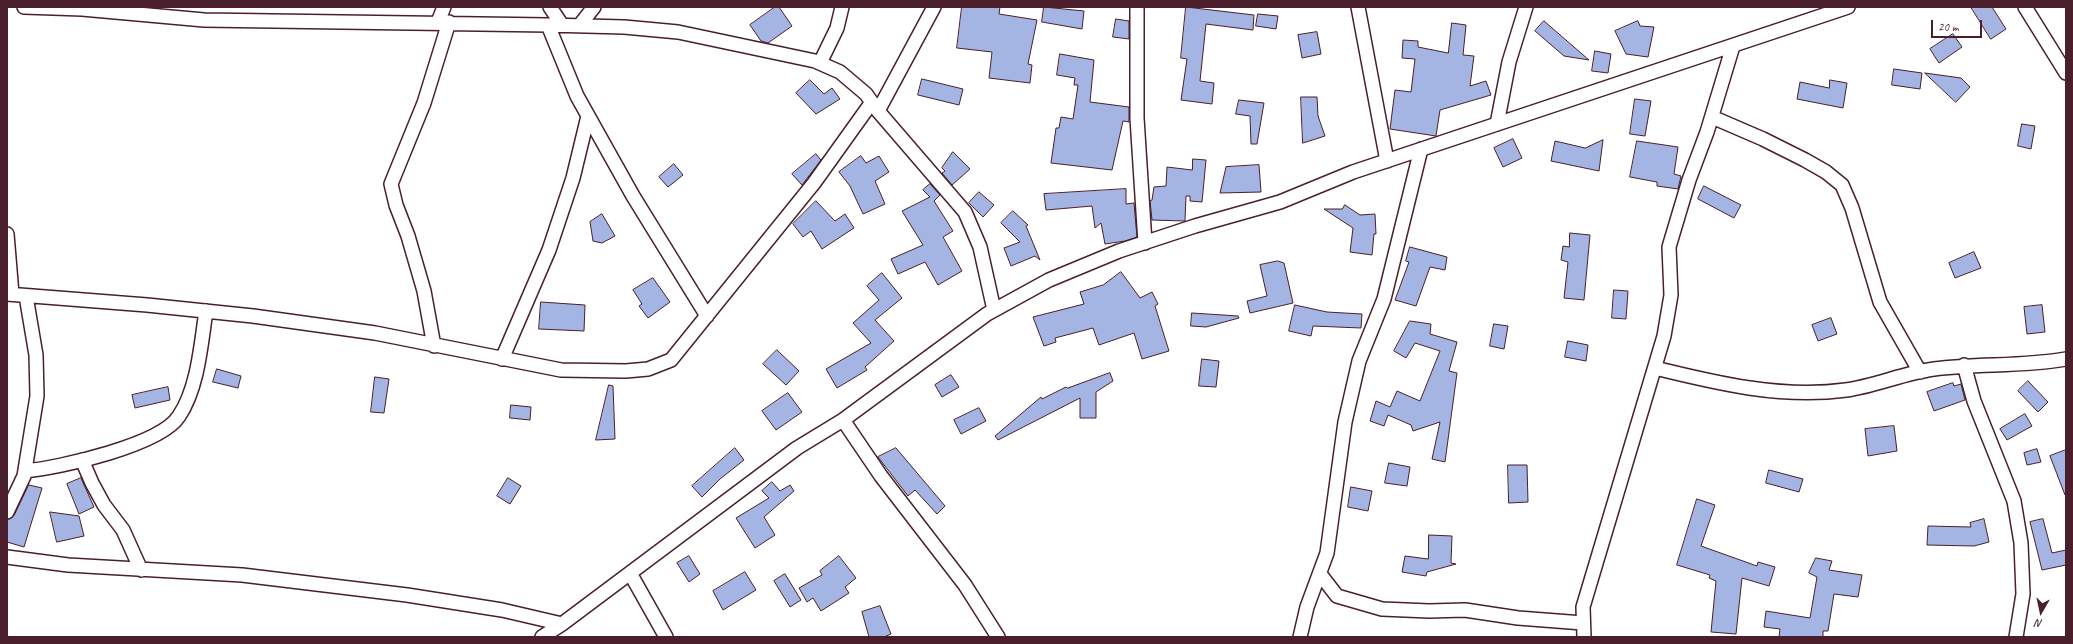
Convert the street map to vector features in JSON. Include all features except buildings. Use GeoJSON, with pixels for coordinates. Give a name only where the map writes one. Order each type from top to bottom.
{"type":"FeatureCollection","features":[{"type":"Feature","properties":{"kind":"street"},"geometry":{"type":"LineString","coordinates":[[24,7],[204,20],[443,22],[624,27],[678,32],[820,63],[840,72],[866,94],[875,107],[965,212],[980,247],[994,310]]}},
{"type":"Feature","properties":{"kind":"street"},"geometry":{"type":"LineString","coordinates":[[434,346],[424,291],[408,236],[396,205],[391,184],[424,103],[443,22],[444,7]]}},
{"type":"Feature","properties":{"kind":"street"},"geometry":{"type":"LineString","coordinates":[[550,7],[562,25]]}},
{"type":"Feature","properties":{"kind":"street"},"geometry":{"type":"LineString","coordinates":[[579,26],[594,7]]}},
{"type":"Feature","properties":{"kind":"street"},"geometry":{"type":"LineString","coordinates":[[820,63],[837,28],[842,7]]}},
{"type":"Feature","properties":{"kind":"street"},"geometry":{"type":"LineString","coordinates":[[7,234],[9,294],[253,316],[375,334],[561,370],[626,371],[648,369],[671,360],[875,107],[934,7]]}},
{"type":"Feature","properties":{"kind":"street"},"geometry":{"type":"LineString","coordinates":[[1137,7],[1137,118],[1145,243]]}},
{"type":"Feature","properties":{"kind":"street"},"geometry":{"type":"LineString","coordinates":[[1358,7],[1387,161]]}},
{"type":"Feature","properties":{"kind":"street"},"geometry":{"type":"LineString","coordinates":[[1498,124],[1509,62],[1526,7]]}},
{"type":"Feature","properties":{"kind":"street"},"geometry":{"type":"LineString","coordinates":[[542,637],[630,574],[797,448],[843,420],[994,310],[1049,280],[1145,243],[1195,226],[1280,202],[1353,172],[1848,7]]}},
{"type":"Feature","properties":{"kind":"street"},"geometry":{"type":"LineString","coordinates":[[2025,7],[2066,73]]}},
{"type":"Feature","properties":{"kind":"street"},"geometry":{"type":"LineString","coordinates":[[548,25],[577,96],[660,241],[707,316]]}},
{"type":"Feature","properties":{"kind":"street"},"geometry":{"type":"LineString","coordinates":[[1584,637],[1583,607],[1664,336],[1671,295],[1670,247],[1689,180],[1712,117],[1733,46]]}},
{"type":"Feature","properties":{"kind":"street"},"geometry":{"type":"LineString","coordinates":[[502,359],[549,250],[573,178],[588,116]]}},
{"type":"Feature","properties":{"kind":"street"},"geometry":{"type":"LineString","coordinates":[[1712,117],[1763,139],[1805,160],[1826,172],[1842,185],[1852,208],[1880,302],[1920,372]]}},
{"type":"Feature","properties":{"kind":"street"},"geometry":{"type":"LineString","coordinates":[[1300,637],[1307,607],[1327,553],[1345,422],[1359,361],[1384,299],[1422,150]]}},
{"type":"Feature","properties":{"kind":"street"},"geometry":{"type":"LineString","coordinates":[[7,512],[24,471],[37,396],[36,355],[26,296]]}},
{"type":"Feature","properties":{"kind":"street"},"geometry":{"type":"LineString","coordinates":[[24,471],[51,468],[82,460],[149,439],[168,429],[179,417],[186,403],[196,370],[206,311]]}},
{"type":"Feature","properties":{"kind":"street"},"geometry":{"type":"LineString","coordinates":[[1655,368],[1700,379],[1802,394],[1847,390],[1920,372],[1964,366],[2041,363],[2066,359]]}},
{"type":"Feature","properties":{"kind":"street"},"geometry":{"type":"LineString","coordinates":[[1964,366],[1974,401],[2014,501],[2021,543],[2023,594],[2016,637]]}},
{"type":"Feature","properties":{"kind":"street"},"geometry":{"type":"LineString","coordinates":[[843,420],[881,476],[965,585],[998,637]]}},
{"type":"Feature","properties":{"kind":"street"},"geometry":{"type":"LineString","coordinates":[[82,460],[104,505],[123,530],[141,570]]}},
{"type":"Feature","properties":{"kind":"street"},"geometry":{"type":"LineString","coordinates":[[7,557],[68,566],[242,575],[407,595],[502,610],[562,624]]}},
{"type":"Feature","properties":{"kind":"street"},"geometry":{"type":"LineString","coordinates":[[630,574],[666,637]]}},
{"type":"Feature","properties":{"kind":"street"},"geometry":{"type":"LineString","coordinates":[[1320,574],[1337,596],[1382,609],[1429,611],[1465,610],[1518,618],[1583,623]]}}]}
